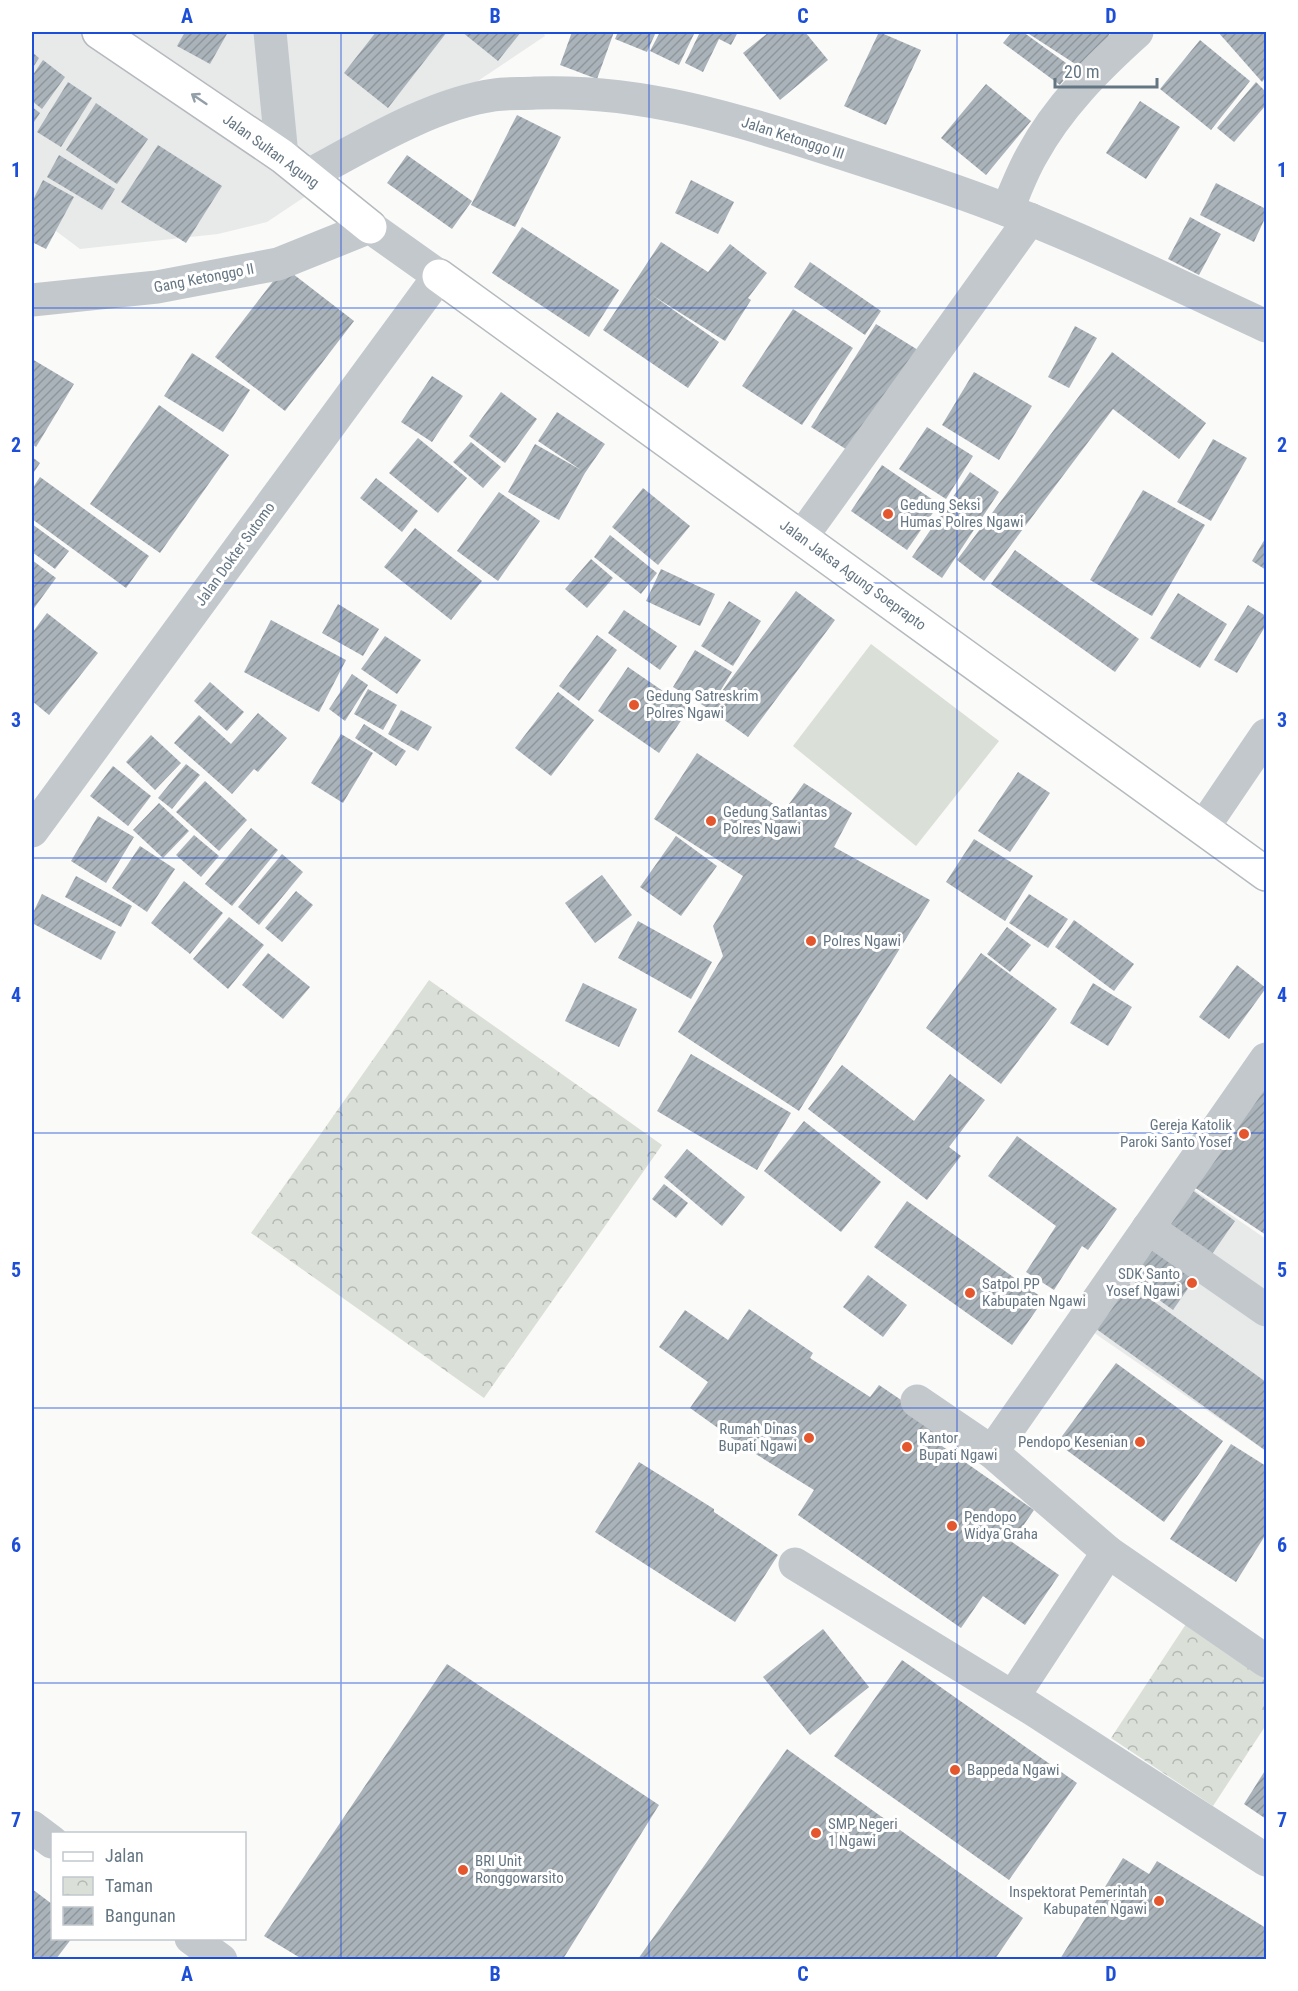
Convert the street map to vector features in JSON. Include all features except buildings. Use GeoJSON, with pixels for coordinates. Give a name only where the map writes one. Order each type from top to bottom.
{"type":"FeatureCollection","features":[{"type":"Feature","properties":{"kind":"main road","name":"Jalan Sultan Agung"},"geometry":{"type":"LineString","coordinates":[[99,32],[282,156],[370,227]]}},
{"type":"Feature","properties":{"kind":"main road","name":"Jalan Jaksa Agung Soeprapto"},"geometry":{"type":"LineString","coordinates":[[439,276],[1266,874]]}},
{"type":"Feature","properties":{"kind":"street"},"geometry":{"type":"LineString","coordinates":[[270,32],[282,156]]}},
{"type":"Feature","properties":{"kind":"street"},"geometry":{"type":"LineString","coordinates":[[801,538],[1019,214],[1032,155],[1061,110],[1107,58],[1137,32]]}},
{"type":"Feature","properties":{"kind":"street","name":"Jalan Ketonggo III"},"geometry":{"type":"LineString","coordinates":[[308,176],[437,109],[494,95],[555,92],[602,94],[670,104],[740,120],[1019,214],[1266,326]]}},
{"type":"Feature","properties":{"kind":"street","name":"Jalan Sultan Agung"},"geometry":{"type":"LineString","coordinates":[[370,227],[439,276]]}},
{"type":"Feature","properties":{"kind":"street","name":"Gang Ketonggo II"},"geometry":{"type":"LineString","coordinates":[[32,300],[157,287],[278,264],[370,227]]}},
{"type":"Feature","properties":{"kind":"street","name":"Jalan Dokter Sutomo"},"geometry":{"type":"LineString","coordinates":[[32,831],[439,276]]}},
{"type":"Feature","properties":{"kind":"street"},"geometry":{"type":"LineString","coordinates":[[1203,828],[1266,735]]}},
{"type":"Feature","properties":{"kind":"street"},"geometry":{"type":"LineString","coordinates":[[992,1452],[1266,1059]]}},
{"type":"Feature","properties":{"kind":"street"},"geometry":{"type":"LineString","coordinates":[[1148,1228],[1266,1310]]}},
{"type":"Feature","properties":{"kind":"street"},"geometry":{"type":"LineString","coordinates":[[917,1401],[992,1452],[1108,1552],[1266,1661]]}},
{"type":"Feature","properties":{"kind":"street"},"geometry":{"type":"LineString","coordinates":[[1013,1697],[1108,1552]]}},
{"type":"Feature","properties":{"kind":"street"},"geometry":{"type":"LineString","coordinates":[[795,1563],[1013,1697],[1266,1860]]}},
{"type":"Feature","properties":{"kind":"street"},"geometry":{"type":"LineString","coordinates":[[32,1827],[51,1841]]}},
{"type":"Feature","properties":{"kind":"street"},"geometry":{"type":"LineString","coordinates":[[194,1940],[221,1959]]}},
{"type":"Feature","properties":{"kind":"shaded area"},"geometry":{"type":"Polygon","coordinates":[[[32,32],[543,32],[545,36],[267,222],[218,234],[80,249],[32,213],[32,32]]]}},
{"type":"Feature","properties":{"kind":"shaded area","name":"SDK Santo Yosef Ngawi"},"geometry":{"type":"Polygon","coordinates":[[[1186,1184],[1266,1239],[1266,1451],[1087,1328],[1186,1184]]]}},
{"type":"Feature","properties":{"kind":"green space"},"geometry":{"type":"Polygon","coordinates":[[[871,644],[999,741],[916,846],[793,746],[871,644]]]}},
{"type":"Feature","properties":{"kind":"green space"},"geometry":{"type":"Polygon","coordinates":[[[429,980],[662,1145],[484,1398],[251,1233],[429,980]]]}},
{"type":"Feature","properties":{"kind":"green space"},"geometry":{"type":"Polygon","coordinates":[[[1188,1621],[1266,1673],[1266,1725],[1213,1806],[1111,1738],[1188,1621]]]}},
{"type":"Feature","properties":{"kind":"place","name":"Gedung Seksi Humas Polres Ngawi"},"geometry":{"type":"Point","coordinates":[888,514]}},
{"type":"Feature","properties":{"kind":"place","name":"Gedung Satreskrim Polres Ngawi"},"geometry":{"type":"Point","coordinates":[634,705]}},
{"type":"Feature","properties":{"kind":"place","name":"Gedung Satlantas Polres Ngawi"},"geometry":{"type":"Point","coordinates":[711,821]}},
{"type":"Feature","properties":{"kind":"place","name":"Polres Ngawi"},"geometry":{"type":"Point","coordinates":[811,941]}},
{"type":"Feature","properties":{"kind":"place","name":"Gereja Katolik Paroki Santo Yosef"},"geometry":{"type":"Point","coordinates":[1244,1134]}},
{"type":"Feature","properties":{"kind":"place","name":"SDK Santo Yosef Ngawi"},"geometry":{"type":"Point","coordinates":[1192,1283]}},
{"type":"Feature","properties":{"kind":"place","name":"Satpol PP Kabupaten Ngawi"},"geometry":{"type":"Point","coordinates":[970,1293]}},
{"type":"Feature","properties":{"kind":"place","name":"Rumah Dinas Bupati Ngawi"},"geometry":{"type":"Point","coordinates":[809,1438]}},
{"type":"Feature","properties":{"kind":"place","name":"Pendopo Kesenian"},"geometry":{"type":"Point","coordinates":[1140,1442]}},
{"type":"Feature","properties":{"kind":"place","name":"Kantor Bupati Ngawi"},"geometry":{"type":"Point","coordinates":[907,1447]}},
{"type":"Feature","properties":{"kind":"place","name":"Pendopo Widya Graha"},"geometry":{"type":"Point","coordinates":[952,1526]}},
{"type":"Feature","properties":{"kind":"place","name":"Bappeda Ngawi"},"geometry":{"type":"Point","coordinates":[955,1770]}},
{"type":"Feature","properties":{"kind":"place","name":"SMP Negeri 1 Ngawi"},"geometry":{"type":"Point","coordinates":[816,1833]}},
{"type":"Feature","properties":{"kind":"place","name":"BRI Unit Ronggowarsito"},"geometry":{"type":"Point","coordinates":[463,1870]}},
{"type":"Feature","properties":{"kind":"place","name":"Inspektorat Pemerintah Kabupaten Ngawi"},"geometry":{"type":"Point","coordinates":[1159,1901]}}]}
